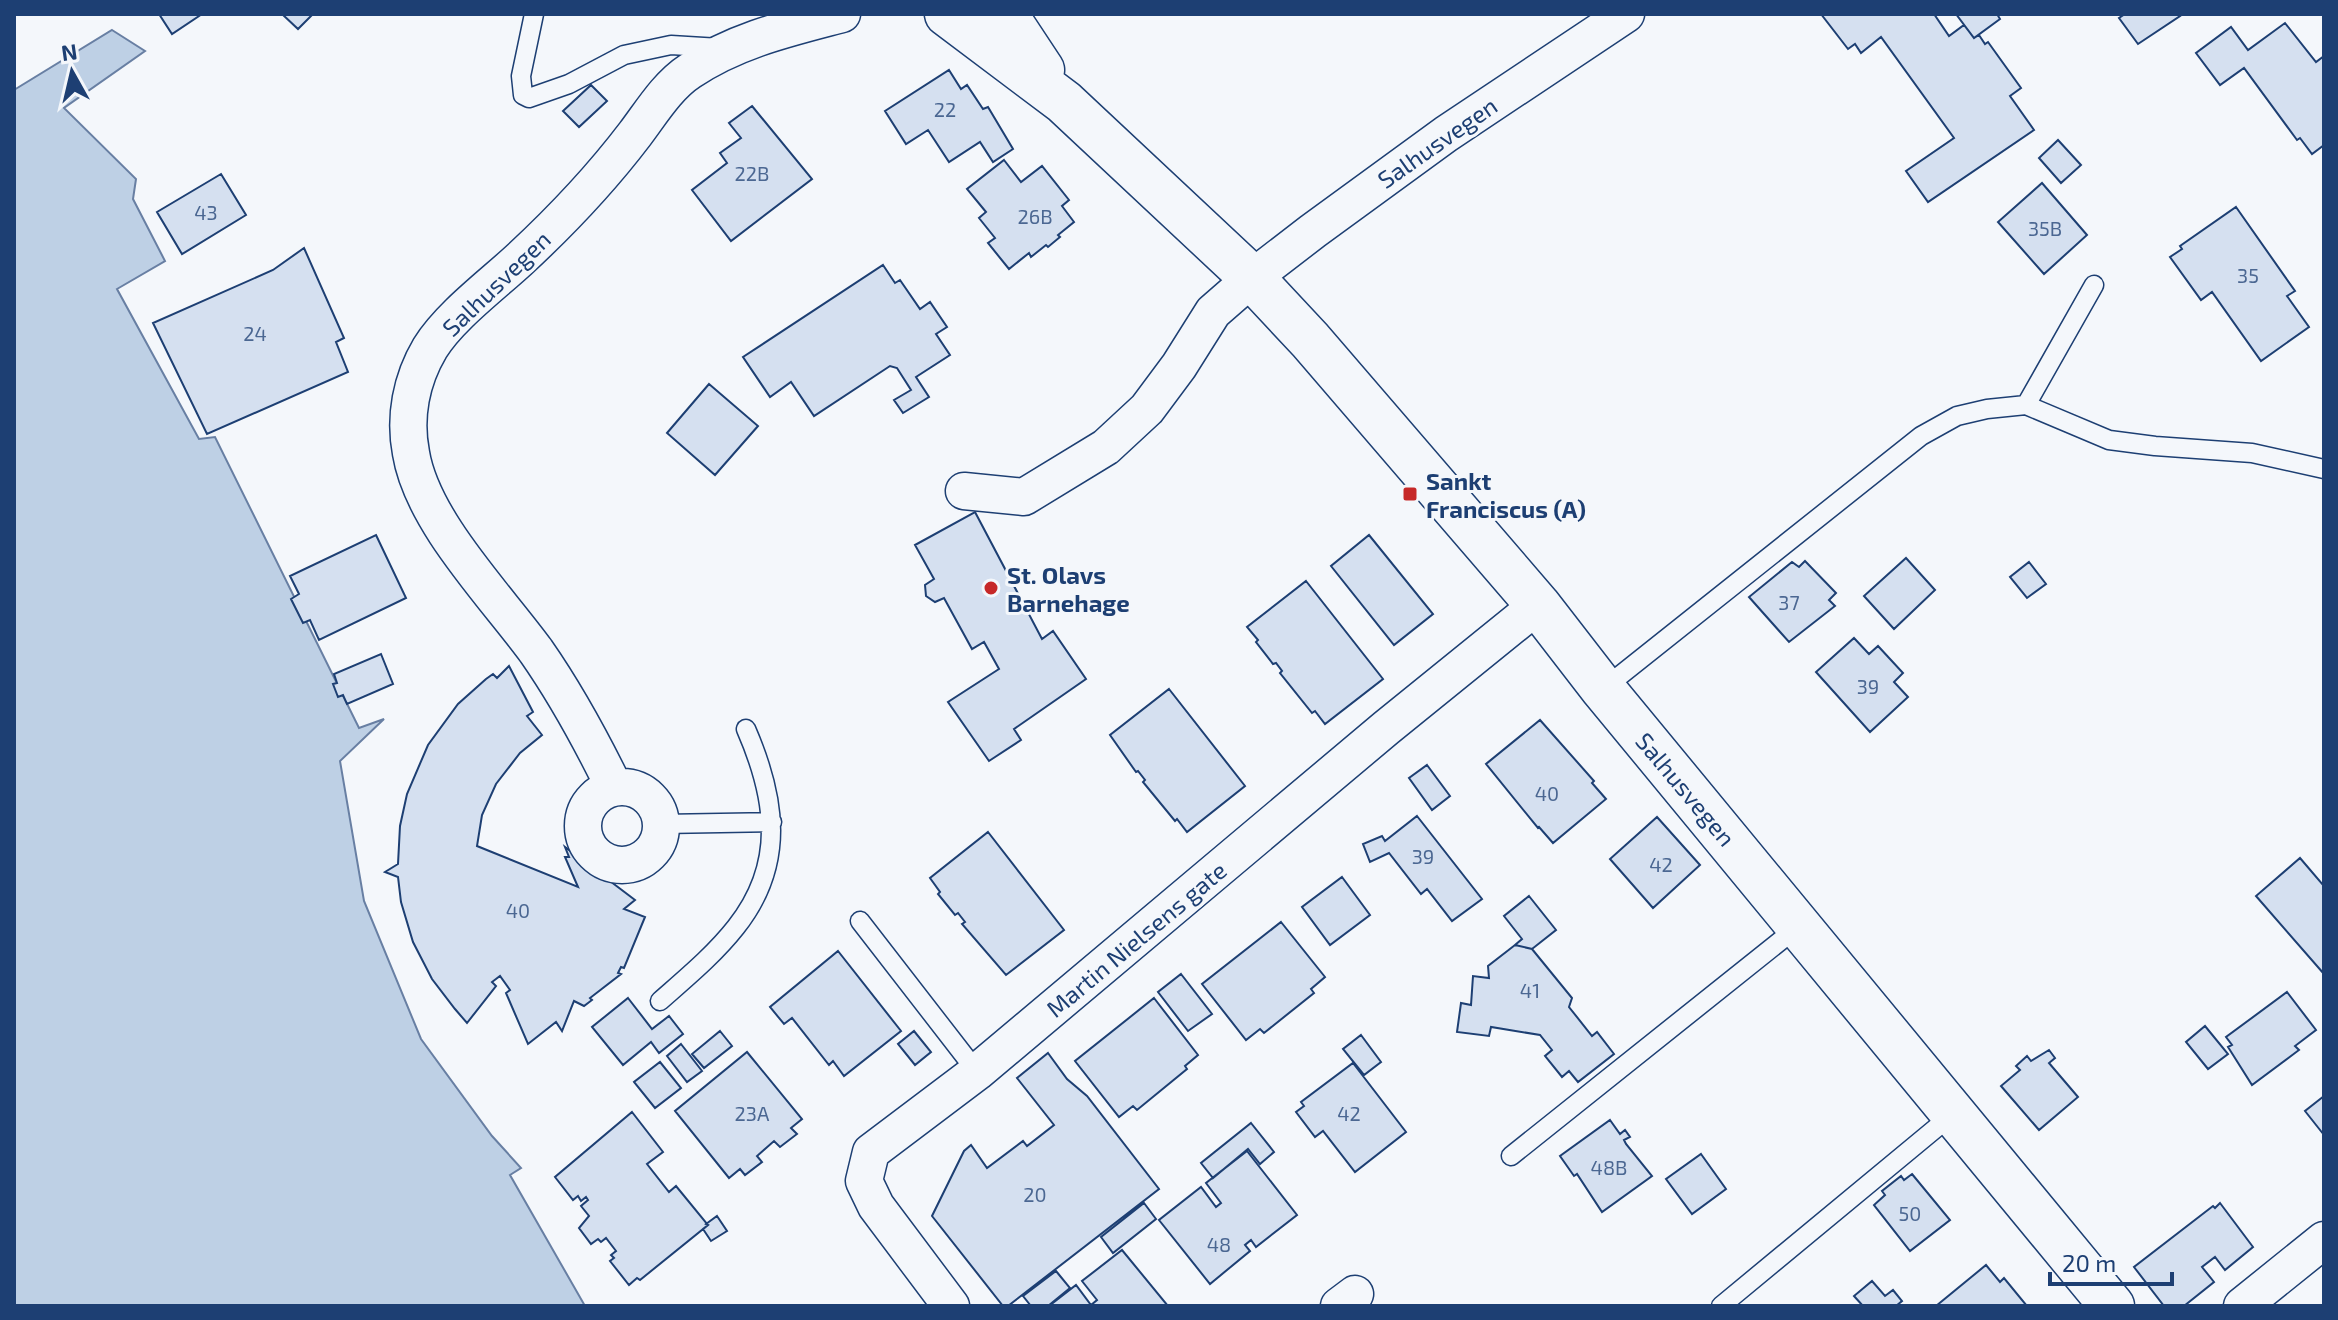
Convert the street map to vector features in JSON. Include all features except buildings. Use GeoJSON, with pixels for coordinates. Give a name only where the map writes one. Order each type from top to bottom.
{"type":"FeatureCollection","features":[{"type":"Feature","properties":{"kind":"main road","name":"Salhusvegen"},"geometry":{"type":"LineString","coordinates":[[947,14],[1064,102],[1252,278],[1310,340],[1538,605],[1603,689],[2112,1306]]}},
{"type":"Feature","properties":{"kind":"main road","name":"Salhusvegen"},"geometry":{"type":"LineString","coordinates":[[1005,14],[1064,102]]}},
{"type":"Feature","properties":{"kind":"street","name":"Salhusvegen"},"geometry":{"type":"LineString","coordinates":[[614,787],[552,675],[447,534],[423,492],[411,455],[407,417],[414,385],[430,348],[453,321],[586,195],[660,100],[687,73],[727,49],[842,14]]}},
{"type":"Feature","properties":{"kind":"street","name":"Salhusvegen"},"geometry":{"type":"LineString","coordinates":[[1252,278],[1446,134],[1626,14]]}},
{"type":"Feature","properties":{"kind":"street"},"geometry":{"type":"LineString","coordinates":[[964,491],[1024,497],[1106,447],[1147,409],[1213,312],[1252,278]]}},
{"type":"Feature","properties":{"kind":"street","name":"Martin Nielsens gate"},"geometry":{"type":"LineString","coordinates":[[951,1306],[876,1206],[864,1181],[871,1152],[977,1072],[1386,728],[1538,605]]}},
{"type":"Feature","properties":{"kind":"street"},"geometry":{"type":"LineString","coordinates":[[614,787],[628,787],[641,791],[651,799],[659,811],[662,824],[660,838],[649,854],[638,862],[615,865],[602,860],[590,849],[583,823],[586,810],[594,798],[614,787]]}},
{"type":"Feature","properties":{"kind":"street"},"geometry":{"type":"LineString","coordinates":[[2242,1306],[2324,1240]]}},
{"type":"Feature","properties":{"kind":"lane"},"geometry":{"type":"LineString","coordinates":[[534,14],[521,76],[523,95],[529,98],[569,84],[624,55],[671,45],[727,49]]}},
{"type":"Feature","properties":{"kind":"lane"},"geometry":{"type":"LineString","coordinates":[[2026,405],[2094,285]]}},
{"type":"Feature","properties":{"kind":"lane"},"geometry":{"type":"LineString","coordinates":[[1603,689],[1921,436],[1957,416],[2026,405],[2109,440],[2252,453],[2324,469]]}},
{"type":"Feature","properties":{"kind":"lane"},"geometry":{"type":"LineString","coordinates":[[660,1001],[735,928],[755,899],[769,864],[772,822],[761,764],[746,729]]}},
{"type":"Feature","properties":{"kind":"lane"},"geometry":{"type":"LineString","coordinates":[[662,824],[772,822]]}},
{"type":"Feature","properties":{"kind":"lane"},"geometry":{"type":"LineString","coordinates":[[860,921],[977,1072]]}},
{"type":"Feature","properties":{"kind":"lane"},"geometry":{"type":"LineString","coordinates":[[1511,1156],[1799,926]]}},
{"type":"Feature","properties":{"kind":"lane"},"geometry":{"type":"LineString","coordinates":[[1721,1306],[1953,1114]]}},
{"type":"Feature","properties":{"kind":"water"},"geometry":{"type":"Polygon","coordinates":[[[112,30],[145,51],[64,108],[136,179],[133,199],[165,261],[117,289],[199,439],[215,437],[359,728],[384,719],[340,761],[364,901],[421,1039],[492,1136],[521,1168],[510,1175],[585,1306],[14,1306],[14,90],[112,30]]]}},
{"type":"Feature","properties":{"kind":"place","name":"Sankt Franciscus (A)"},"geometry":{"type":"Point","coordinates":[1410,494]}},
{"type":"Feature","properties":{"kind":"place","name":"St. Olavs Barnehage"},"geometry":{"type":"Point","coordinates":[991,588]}}]}
